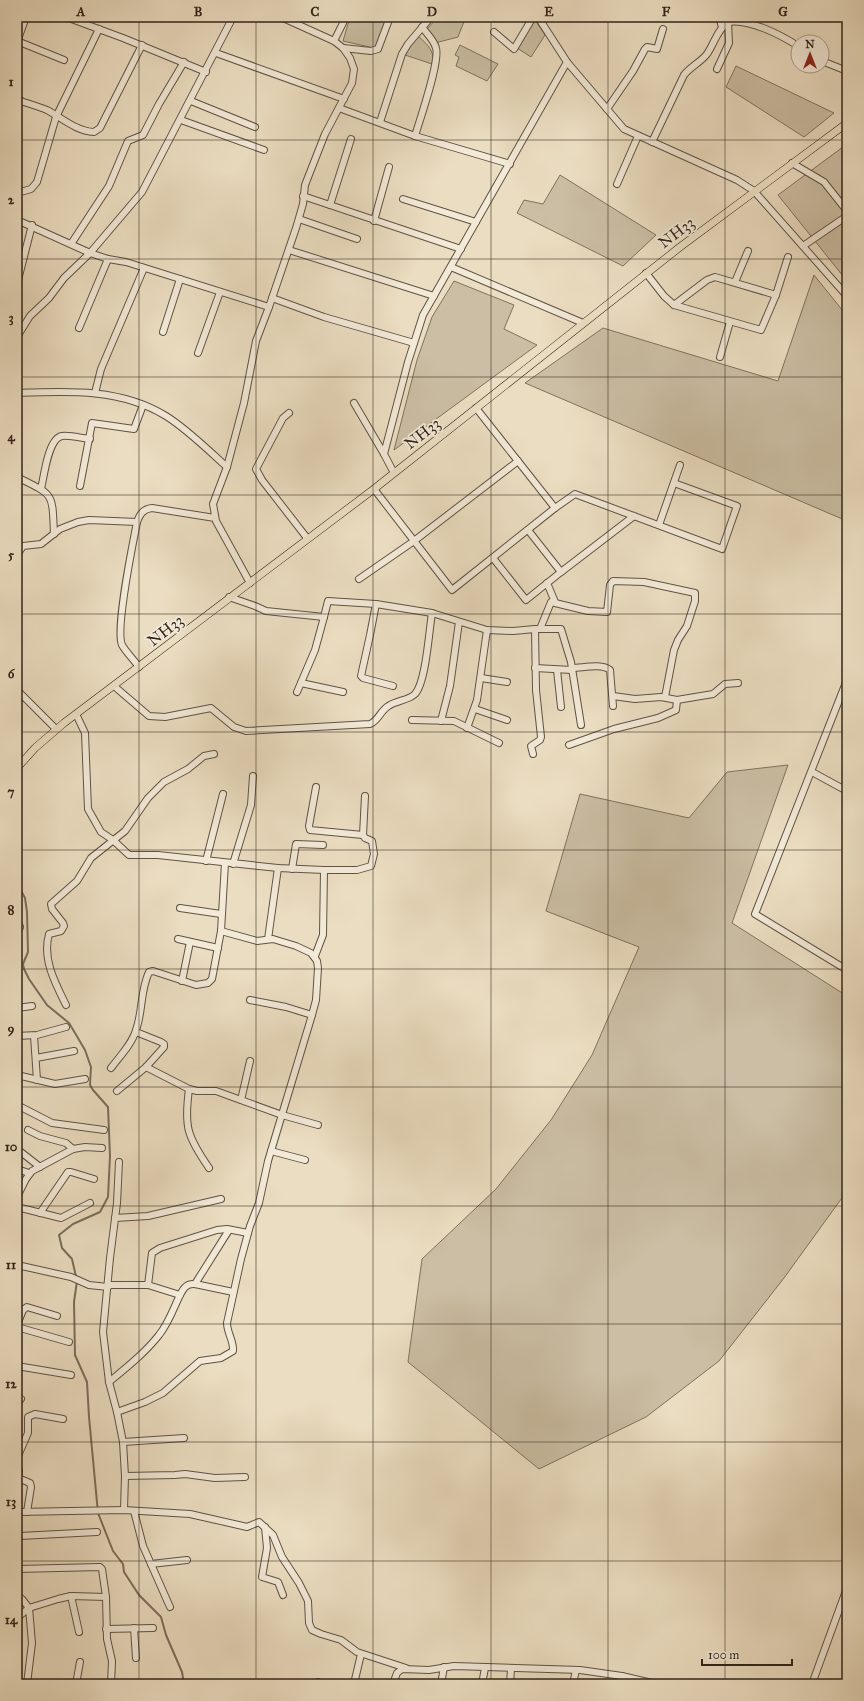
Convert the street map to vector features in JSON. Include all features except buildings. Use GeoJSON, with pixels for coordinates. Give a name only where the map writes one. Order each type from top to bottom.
{"type":"FeatureCollection","features":[{"type":"Feature","properties":{"kind":"main road","name":"NH33"},"geometry":{"type":"LineString","coordinates":[[17,768],[35,748],[56,729],[374,489],[646,273],[847,123]]}},
{"type":"Feature","properties":{"kind":"street"},"geometry":{"type":"LineString","coordinates":[[26,17],[17,41],[64,60]]}},
{"type":"Feature","properties":{"kind":"street"},"geometry":{"type":"LineString","coordinates":[[66,17],[142,45],[206,72]]}},
{"type":"Feature","properties":{"kind":"street"},"geometry":{"type":"LineString","coordinates":[[17,337],[30,316],[49,298],[64,278],[90,253],[142,192],[234,17]]}},
{"type":"Feature","properties":{"kind":"street"},"geometry":{"type":"LineString","coordinates":[[250,583],[215,518],[213,504],[227,467],[244,403],[253,353],[299,219],[305,185],[321,144],[352,83],[354,69],[350,58],[343,48],[334,41],[281,17]]}},
{"type":"Feature","properties":{"kind":"street"},"geometry":{"type":"LineString","coordinates":[[334,41],[346,17]]}},
{"type":"Feature","properties":{"kind":"street"},"geometry":{"type":"LineString","coordinates":[[343,48],[371,51],[378,49],[390,17]]}},
{"type":"Feature","properties":{"kind":"street"},"geometry":{"type":"LineString","coordinates":[[380,122],[402,54],[408,44],[431,17]]}},
{"type":"Feature","properties":{"kind":"street"},"geometry":{"type":"LineString","coordinates":[[494,32],[514,49],[533,17]]}},
{"type":"Feature","properties":{"kind":"street"},"geometry":{"type":"LineString","coordinates":[[538,17],[567,62],[624,129],[737,180],[754,191],[847,296]]}},
{"type":"Feature","properties":{"kind":"street"},"geometry":{"type":"LineString","coordinates":[[719,17],[722,27]]}},
{"type":"Feature","properties":{"kind":"street"},"geometry":{"type":"LineString","coordinates":[[717,69],[729,43],[728,22]]}},
{"type":"Feature","properties":{"kind":"street"},"geometry":{"type":"LineString","coordinates":[[652,142],[684,75],[706,56],[722,27],[728,22],[746,23],[763,29],[790,42]]}},
{"type":"Feature","properties":{"kind":"street"},"geometry":{"type":"LineString","coordinates":[[415,136],[435,67],[437,54],[434,43],[422,27]]}},
{"type":"Feature","properties":{"kind":"street"},"geometry":{"type":"LineString","coordinates":[[17,193],[31,189],[36,182],[56,117],[99,29]]}},
{"type":"Feature","properties":{"kind":"street"},"geometry":{"type":"LineString","coordinates":[[607,109],[634,71],[645,49],[647,47],[657,48],[663,30]]}},
{"type":"Feature","properties":{"kind":"street"},"geometry":{"type":"LineString","coordinates":[[17,110],[18,100],[48,111],[56,117],[83,130],[94,132],[98,130],[142,45]]}},
{"type":"Feature","properties":{"kind":"street"},"geometry":{"type":"LineString","coordinates":[[216,53],[344,99]]}},
{"type":"Feature","properties":{"kind":"street"},"geometry":{"type":"LineString","coordinates":[[71,244],[109,186],[128,141],[143,135],[159,104],[184,62]]}},
{"type":"Feature","properties":{"kind":"street"},"geometry":{"type":"LineString","coordinates":[[384,454],[423,315],[567,62]]}},
{"type":"Feature","properties":{"kind":"street"},"geometry":{"type":"LineString","coordinates":[[830,64],[847,71]]}},
{"type":"Feature","properties":{"kind":"street"},"geometry":{"type":"LineString","coordinates":[[191,101],[255,127]]}},
{"type":"Feature","properties":{"kind":"street"},"geometry":{"type":"LineString","coordinates":[[339,108],[415,136],[510,164]]}},
{"type":"Feature","properties":{"kind":"street"},"geometry":{"type":"LineString","coordinates":[[181,120],[264,150]]}},
{"type":"Feature","properties":{"kind":"street"},"geometry":{"type":"LineString","coordinates":[[617,184],[638,136]]}},
{"type":"Feature","properties":{"kind":"street"},"geometry":{"type":"LineString","coordinates":[[330,205],[351,139]]}},
{"type":"Feature","properties":{"kind":"street"},"geometry":{"type":"LineString","coordinates":[[792,163],[824,182],[847,211]]}},
{"type":"Feature","properties":{"kind":"street"},"geometry":{"type":"LineString","coordinates":[[374,220],[389,167]]}},
{"type":"Feature","properties":{"kind":"street"},"geometry":{"type":"LineString","coordinates":[[303,196],[461,249]]}},
{"type":"Feature","properties":{"kind":"street"},"geometry":{"type":"LineString","coordinates":[[404,199],[476,222]]}},
{"type":"Feature","properties":{"kind":"street"},"geometry":{"type":"LineString","coordinates":[[803,246],[847,216]]}},
{"type":"Feature","properties":{"kind":"street"},"geometry":{"type":"LineString","coordinates":[[299,219],[357,239]]}},
{"type":"Feature","properties":{"kind":"street"},"geometry":{"type":"LineString","coordinates":[[17,220],[32,225],[90,253],[108,259],[126,262],[269,307]]}},
{"type":"Feature","properties":{"kind":"street"},"geometry":{"type":"LineString","coordinates":[[17,284],[32,225]]}},
{"type":"Feature","properties":{"kind":"street"},"geometry":{"type":"LineString","coordinates":[[289,250],[434,296]]}},
{"type":"Feature","properties":{"kind":"street"},"geometry":{"type":"LineString","coordinates":[[735,282],[748,251]]}},
{"type":"Feature","properties":{"kind":"street"},"geometry":{"type":"LineString","coordinates":[[646,273],[664,296],[674,305],[757,330],[762,329],[776,295],[788,257]]}},
{"type":"Feature","properties":{"kind":"street"},"geometry":{"type":"LineString","coordinates":[[79,328],[108,259]]}},
{"type":"Feature","properties":{"kind":"street"},"geometry":{"type":"LineString","coordinates":[[451,267],[583,323]]}},
{"type":"Feature","properties":{"kind":"street"},"geometry":{"type":"LineString","coordinates":[[95,393],[102,369],[144,268]]}},
{"type":"Feature","properties":{"kind":"street"},"geometry":{"type":"LineString","coordinates":[[674,305],[711,278],[719,277],[776,295]]}},
{"type":"Feature","properties":{"kind":"street"},"geometry":{"type":"LineString","coordinates":[[163,332],[180,279]]}},
{"type":"Feature","properties":{"kind":"street"},"geometry":{"type":"LineString","coordinates":[[198,353],[220,292]]}},
{"type":"Feature","properties":{"kind":"street"},"geometry":{"type":"LineString","coordinates":[[272,298],[324,317],[414,343]]}},
{"type":"Feature","properties":{"kind":"street"},"geometry":{"type":"LineString","coordinates":[[720,357],[730,322]]}},
{"type":"Feature","properties":{"kind":"street"},"geometry":{"type":"LineString","coordinates":[[17,393],[95,393],[116,396],[143,405],[167,416],[227,467]]}},
{"type":"Feature","properties":{"kind":"street"},"geometry":{"type":"LineString","coordinates":[[354,403],[394,473]]}},
{"type":"Feature","properties":{"kind":"street"},"geometry":{"type":"LineString","coordinates":[[80,486],[91,426],[93,423],[134,429],[143,405]]}},
{"type":"Feature","properties":{"kind":"street"},"geometry":{"type":"LineString","coordinates":[[476,408],[555,508]]}},
{"type":"Feature","properties":{"kind":"street"},"geometry":{"type":"LineString","coordinates":[[289,413],[283,418],[256,469],[262,480],[308,538]]}},
{"type":"Feature","properties":{"kind":"street"},"geometry":{"type":"LineString","coordinates":[[41,489],[50,448],[55,439],[66,436],[90,438]]}},
{"type":"Feature","properties":{"kind":"street"},"geometry":{"type":"LineString","coordinates":[[359,579],[414,541],[518,461]]}},
{"type":"Feature","properties":{"kind":"street"},"geometry":{"type":"LineString","coordinates":[[659,525],[680,465]]}},
{"type":"Feature","properties":{"kind":"street"},"geometry":{"type":"LineString","coordinates":[[17,477],[41,489],[50,497],[52,503],[54,534]]}},
{"type":"Feature","properties":{"kind":"street"},"geometry":{"type":"LineString","coordinates":[[374,489],[452,590],[555,508],[575,494],[722,549],[737,506],[674,483]]}},
{"type":"Feature","properties":{"kind":"street"},"geometry":{"type":"LineString","coordinates":[[139,667],[122,646],[120,633],[137,522],[144,510],[152,508],[215,518]]}},
{"type":"Feature","properties":{"kind":"street"},"geometry":{"type":"LineString","coordinates":[[493,558],[526,600],[634,516]]}},
{"type":"Feature","properties":{"kind":"street"},"geometry":{"type":"LineString","coordinates":[[17,555],[23,546],[41,544],[71,524],[89,520],[137,522]]}},
{"type":"Feature","properties":{"kind":"street"},"geometry":{"type":"LineString","coordinates":[[528,530],[561,572]]}},
{"type":"Feature","properties":{"kind":"street"},"geometry":{"type":"LineString","coordinates":[[533,754],[531,746],[540,740],[541,737],[535,668],[537,629],[551,602],[588,611],[606,612],[608,610],[610,585],[615,581],[644,582],[695,593],[695,601],[687,626],[678,640],[674,650],[665,697]]}},
{"type":"Feature","properties":{"kind":"street"},"geometry":{"type":"LineString","coordinates":[[547,583],[555,602]]}},
{"type":"Feature","properties":{"kind":"street"},"geometry":{"type":"LineString","coordinates":[[230,597],[266,611],[324,617]]}},
{"type":"Feature","properties":{"kind":"street"},"geometry":{"type":"LineString","coordinates":[[297,692],[315,650],[328,601],[376,604],[432,613],[487,630],[513,631],[561,629],[572,669],[581,725]]}},
{"type":"Feature","properties":{"kind":"street"},"geometry":{"type":"LineString","coordinates":[[376,604],[360,676],[394,686]]}},
{"type":"Feature","properties":{"kind":"street"},"geometry":{"type":"LineString","coordinates":[[114,686],[144,713],[153,717],[165,717],[208,707],[213,708],[234,726],[246,730],[370,724],[375,722],[388,706],[412,696],[417,691],[422,678],[432,613]]}},
{"type":"Feature","properties":{"kind":"street"},"geometry":{"type":"LineString","coordinates":[[441,721],[450,686],[459,622]]}},
{"type":"Feature","properties":{"kind":"street"},"geometry":{"type":"LineString","coordinates":[[467,728],[475,709],[481,678],[487,630]]}},
{"type":"Feature","properties":{"kind":"street"},"geometry":{"type":"LineString","coordinates":[[535,668],[557,670],[598,667],[609,669],[612,674],[613,706]]}},
{"type":"Feature","properties":{"kind":"street"},"geometry":{"type":"LineString","coordinates":[[557,670],[561,707]]}},
{"type":"Feature","properties":{"kind":"street"},"geometry":{"type":"LineString","coordinates":[[481,678],[507,682]]}},
{"type":"Feature","properties":{"kind":"street"},"geometry":{"type":"LineString","coordinates":[[847,680],[755,914],[847,970]]}},
{"type":"Feature","properties":{"kind":"street"},"geometry":{"type":"LineString","coordinates":[[613,696],[635,699],[665,697],[677,700],[713,694],[725,684],[738,683]]}},
{"type":"Feature","properties":{"kind":"street"},"geometry":{"type":"LineString","coordinates":[[301,684],[343,692]]}},
{"type":"Feature","properties":{"kind":"street"},"geometry":{"type":"LineString","coordinates":[[19,692],[56,729]]}},
{"type":"Feature","properties":{"kind":"street"},"geometry":{"type":"LineString","coordinates":[[568,745],[614,728],[661,717],[676,710],[677,700]]}},
{"type":"Feature","properties":{"kind":"street"},"geometry":{"type":"LineString","coordinates":[[475,709],[507,720]]}},
{"type":"Feature","properties":{"kind":"street"},"geometry":{"type":"LineString","coordinates":[[76,714],[85,733],[88,809],[101,832],[113,840],[129,856],[158,855],[292,869],[357,870],[371,866],[374,854],[372,840],[365,838],[363,835],[310,830],[309,826],[316,787]]}},
{"type":"Feature","properties":{"kind":"street"},"geometry":{"type":"LineString","coordinates":[[412,720],[454,721],[499,743]]}},
{"type":"Feature","properties":{"kind":"street"},"geometry":{"type":"LineString","coordinates":[[66,1005],[52,975],[48,960],[49,934],[61,931],[64,926],[51,904],[76,881],[91,858],[125,831],[148,798],[164,782],[188,770],[204,756],[214,754]]}},
{"type":"Feature","properties":{"kind":"street"},"geometry":{"type":"LineString","coordinates":[[812,772],[847,791]]}},
{"type":"Feature","properties":{"kind":"street"},"geometry":{"type":"LineString","coordinates":[[233,864],[251,805],[253,776]]}},
{"type":"Feature","properties":{"kind":"street"},"geometry":{"type":"LineString","coordinates":[[206,861],[223,794]]}},
{"type":"Feature","properties":{"kind":"street"},"geometry":{"type":"LineString","coordinates":[[363,835],[365,796]]}},
{"type":"Feature","properties":{"kind":"street"},"geometry":{"type":"LineString","coordinates":[[292,869],[296,844],[323,845]]}},
{"type":"Feature","properties":{"kind":"street"},"geometry":{"type":"LineString","coordinates":[[111,1068],[128,1046],[136,1032],[143,989],[148,972],[153,971],[182,981],[200,985],[211,981],[221,931],[225,863]]}},
{"type":"Feature","properties":{"kind":"street"},"geometry":{"type":"LineString","coordinates":[[268,939],[278,868]]}},
{"type":"Feature","properties":{"kind":"street"},"geometry":{"type":"LineString","coordinates":[[117,1412],[145,1402],[163,1393],[200,1361],[221,1358],[231,1352],[233,1345],[227,1323],[233,1292],[248,1233],[259,1203],[271,1151],[312,1015],[318,985],[318,968],[315,956],[323,935],[324,870]]}},
{"type":"Feature","properties":{"kind":"street"},"geometry":{"type":"LineString","coordinates":[[180,908],[221,914]]}},
{"type":"Feature","properties":{"kind":"street"},"geometry":{"type":"LineString","coordinates":[[221,931],[257,941],[268,939],[296,946],[315,956]]}},
{"type":"Feature","properties":{"kind":"street"},"geometry":{"type":"LineString","coordinates":[[178,939],[218,948]]}},
{"type":"Feature","properties":{"kind":"street"},"geometry":{"type":"LineString","coordinates":[[182,981],[190,942]]}},
{"type":"Feature","properties":{"kind":"street"},"geometry":{"type":"LineString","coordinates":[[250,1000],[286,1007],[312,1015]]}},
{"type":"Feature","properties":{"kind":"street"},"geometry":{"type":"LineString","coordinates":[[17,1008],[32,1006]]}},
{"type":"Feature","properties":{"kind":"street"},"geometry":{"type":"LineString","coordinates":[[17,1036],[34,1036],[66,1027]]}},
{"type":"Feature","properties":{"kind":"street"},"geometry":{"type":"LineString","coordinates":[[117,1091],[163,1049],[164,1044],[136,1032]]}},
{"type":"Feature","properties":{"kind":"street"},"geometry":{"type":"LineString","coordinates":[[34,1036],[37,1080]]}},
{"type":"Feature","properties":{"kind":"street"},"geometry":{"type":"LineString","coordinates":[[36,1058],[74,1051]]}},
{"type":"Feature","properties":{"kind":"street"},"geometry":{"type":"LineString","coordinates":[[241,1100],[250,1061]]}},
{"type":"Feature","properties":{"kind":"street"},"geometry":{"type":"LineString","coordinates":[[146,1066],[189,1089],[197,1091],[216,1091],[282,1115],[318,1125]]}},
{"type":"Feature","properties":{"kind":"street"},"geometry":{"type":"LineString","coordinates":[[17,1074],[55,1084],[85,1079]]}},
{"type":"Feature","properties":{"kind":"street"},"geometry":{"type":"LineString","coordinates":[[189,1089],[186,1116],[188,1131],[195,1147],[209,1168]]}},
{"type":"Feature","properties":{"kind":"street"},"geometry":{"type":"LineString","coordinates":[[17,1104],[52,1123],[104,1130]]}},
{"type":"Feature","properties":{"kind":"street"},"geometry":{"type":"LineString","coordinates":[[28,1130],[40,1136],[66,1143],[73,1150]]}},
{"type":"Feature","properties":{"kind":"street"},"geometry":{"type":"LineString","coordinates":[[17,1197],[30,1173],[40,1167],[73,1150],[85,1147],[102,1148]]}},
{"type":"Feature","properties":{"kind":"street"},"geometry":{"type":"LineString","coordinates":[[17,1149],[40,1167]]}},
{"type":"Feature","properties":{"kind":"street"},"geometry":{"type":"LineString","coordinates":[[271,1151],[305,1160]]}},
{"type":"Feature","properties":{"kind":"street"},"geometry":{"type":"LineString","coordinates":[[119,1162],[115,1218],[103,1332],[109,1382],[123,1442],[125,1476],[124,1510]]}},
{"type":"Feature","properties":{"kind":"street"},"geometry":{"type":"LineString","coordinates":[[17,1169],[30,1173]]}},
{"type":"Feature","properties":{"kind":"street"},"geometry":{"type":"LineString","coordinates":[[40,1213],[68,1172],[94,1179]]}},
{"type":"Feature","properties":{"kind":"street"},"geometry":{"type":"LineString","coordinates":[[115,1218],[148,1216],[221,1198]]}},
{"type":"Feature","properties":{"kind":"street"},"geometry":{"type":"LineString","coordinates":[[17,1207],[61,1218],[90,1203]]}},
{"type":"Feature","properties":{"kind":"street"},"geometry":{"type":"LineString","coordinates":[[148,1285],[154,1251],[207,1232],[229,1230],[248,1233]]}},
{"type":"Feature","properties":{"kind":"street"},"geometry":{"type":"LineString","coordinates":[[195,1284],[229,1230]]}},
{"type":"Feature","properties":{"kind":"street"},"geometry":{"type":"LineString","coordinates":[[17,1265],[71,1277],[94,1286],[148,1285],[180,1295]]}},
{"type":"Feature","properties":{"kind":"street"},"geometry":{"type":"LineString","coordinates":[[109,1382],[138,1357],[159,1335],[168,1321],[185,1287],[195,1284],[233,1292]]}},
{"type":"Feature","properties":{"kind":"street"},"geometry":{"type":"LineString","coordinates":[[57,1316],[27,1307],[23,1310],[17,1326],[69,1342]]}},
{"type":"Feature","properties":{"kind":"street"},"geometry":{"type":"LineString","coordinates":[[17,1366],[71,1375]]}},
{"type":"Feature","properties":{"kind":"street"},"geometry":{"type":"LineString","coordinates":[[17,1458],[28,1433],[28,1417],[35,1414],[63,1419]]}},
{"type":"Feature","properties":{"kind":"street"},"geometry":{"type":"LineString","coordinates":[[123,1442],[184,1438]]}},
{"type":"Feature","properties":{"kind":"street"},"geometry":{"type":"LineString","coordinates":[[17,1465],[19,1471],[18,1478],[30,1483],[31,1487],[27,1512]]}},
{"type":"Feature","properties":{"kind":"street"},"geometry":{"type":"LineString","coordinates":[[125,1476],[185,1474],[215,1478],[245,1477]]}},
{"type":"Feature","properties":{"kind":"street"},"geometry":{"type":"LineString","coordinates":[[17,1512],[106,1509],[190,1514],[247,1527],[258,1522],[273,1535],[282,1557],[307,1598],[309,1604],[309,1623],[311,1628],[321,1634],[341,1640],[361,1654],[406,1668],[425,1670],[444,1667],[576,1670],[622,1676],[656,1684]]}},
{"type":"Feature","properties":{"kind":"street"},"geometry":{"type":"LineString","coordinates":[[134,1511],[142,1540],[170,1607]]}},
{"type":"Feature","properties":{"kind":"street"},"geometry":{"type":"LineString","coordinates":[[265,1527],[267,1548],[262,1577],[278,1582],[282,1595]]}},
{"type":"Feature","properties":{"kind":"street"},"geometry":{"type":"LineString","coordinates":[[17,1534],[20,1536],[97,1532]]}},
{"type":"Feature","properties":{"kind":"street"},"geometry":{"type":"LineString","coordinates":[[151,1564],[187,1560]]}},
{"type":"Feature","properties":{"kind":"street"},"geometry":{"type":"LineString","coordinates":[[17,1569],[100,1567],[102,1569],[106,1597],[106,1629],[112,1661],[111,1684]]}},
{"type":"Feature","properties":{"kind":"street"},"geometry":{"type":"LineString","coordinates":[[812,1684],[845,1602],[847,1588]]}},
{"type":"Feature","properties":{"kind":"street"},"geometry":{"type":"LineString","coordinates":[[17,1595],[29,1608],[32,1642],[27,1684]]}},
{"type":"Feature","properties":{"kind":"street"},"geometry":{"type":"LineString","coordinates":[[17,1618],[29,1608],[58,1599],[71,1596],[106,1597]]}},
{"type":"Feature","properties":{"kind":"street"},"geometry":{"type":"LineString","coordinates":[[71,1596],[79,1632]]}},
{"type":"Feature","properties":{"kind":"street"},"geometry":{"type":"LineString","coordinates":[[134,1628],[136,1658]]}},
{"type":"Feature","properties":{"kind":"street"},"geometry":{"type":"LineString","coordinates":[[106,1629],[153,1628]]}},
{"type":"Feature","properties":{"kind":"street"},"geometry":{"type":"LineString","coordinates":[[354,1684],[361,1654]]}},
{"type":"Feature","properties":{"kind":"street"},"geometry":{"type":"LineString","coordinates":[[76,1684],[80,1662]]}},
{"type":"Feature","properties":{"kind":"street"},"geometry":{"type":"LineString","coordinates":[[441,1684],[444,1667]]}},
{"type":"Feature","properties":{"kind":"street"},"geometry":{"type":"LineString","coordinates":[[393,1684],[399,1670],[406,1668]]}},
{"type":"Feature","properties":{"kind":"street"},"geometry":{"type":"LineString","coordinates":[[482,1684],[485,1668]]}},
{"type":"Feature","properties":{"kind":"street"},"geometry":{"type":"LineString","coordinates":[[510,1684],[511,1669]]}},
{"type":"Feature","properties":{"kind":"street"},"geometry":{"type":"LineString","coordinates":[[574,1684],[576,1670]]}},
{"type":"Feature","properties":{"kind":"street"},"geometry":{"type":"LineString","coordinates":[[620,1684],[622,1676]]}},
{"type":"Feature","properties":{"kind":"shaded area"},"geometry":{"type":"Polygon","coordinates":[[[350,17],[388,17],[378,49],[343,41],[350,17]]]}},
{"type":"Feature","properties":{"kind":"shaded area"},"geometry":{"type":"Polygon","coordinates":[[[438,17],[460,17],[465,19],[458,37],[435,43],[427,29],[438,17]]]}},
{"type":"Feature","properties":{"kind":"shaded area"},"geometry":{"type":"Polygon","coordinates":[[[535,20],[545,35],[531,57],[517,48],[535,20]]]}},
{"type":"Feature","properties":{"kind":"shaded area"},"geometry":{"type":"Polygon","coordinates":[[[418,36],[432,52],[432,64],[405,55],[408,47],[418,36]]]}},
{"type":"Feature","properties":{"kind":"shaded area"},"geometry":{"type":"Polygon","coordinates":[[[460,45],[498,64],[487,81],[456,66],[459,57],[455,55],[460,45]]]}},
{"type":"Feature","properties":{"kind":"shaded area"},"geometry":{"type":"Polygon","coordinates":[[[736,66],[834,113],[804,137],[726,87],[736,66]]]}},
{"type":"Feature","properties":{"kind":"shaded area"},"geometry":{"type":"Polygon","coordinates":[[[847,144],[847,281],[778,195],[847,144]]]}},
{"type":"Feature","properties":{"kind":"shaded area"},"geometry":{"type":"Polygon","coordinates":[[[560,175],[656,235],[623,266],[517,213],[524,200],[543,204],[560,175]]]}},
{"type":"Feature","properties":{"kind":"shaded area"},"geometry":{"type":"Polygon","coordinates":[[[814,275],[847,316],[847,521],[525,383],[603,328],[778,381],[814,275]]]}},
{"type":"Feature","properties":{"kind":"shaded area"},"geometry":{"type":"Polygon","coordinates":[[[454,281],[514,305],[504,329],[537,345],[394,450],[417,360],[432,317],[454,281]]]}},
{"type":"Feature","properties":{"kind":"shaded area"},"geometry":{"type":"Polygon","coordinates":[[[788,765],[732,923],[847,996],[847,1191],[784,1278],[719,1361],[646,1417],[539,1469],[408,1362],[422,1259],[496,1189],[551,1120],[592,1055],[639,947],[546,911],[580,794],[689,818],[727,772],[788,765]]]}},
{"type":"Feature","properties":{"kind":"waterway"},"geometry":{"type":"LineString","coordinates":[[17,878],[19,887],[25,898],[27,912],[28,952],[23,964],[24,969],[47,1005],[69,1023],[85,1050],[91,1067],[90,1085],[108,1107],[110,1156],[108,1197],[100,1212],[73,1224],[59,1235],[62,1248],[72,1259],[77,1281],[74,1302],[75,1355],[87,1382],[98,1513],[113,1551],[123,1564],[124,1572],[139,1595],[161,1617],[166,1635],[182,1672],[184,1684]]}}]}
